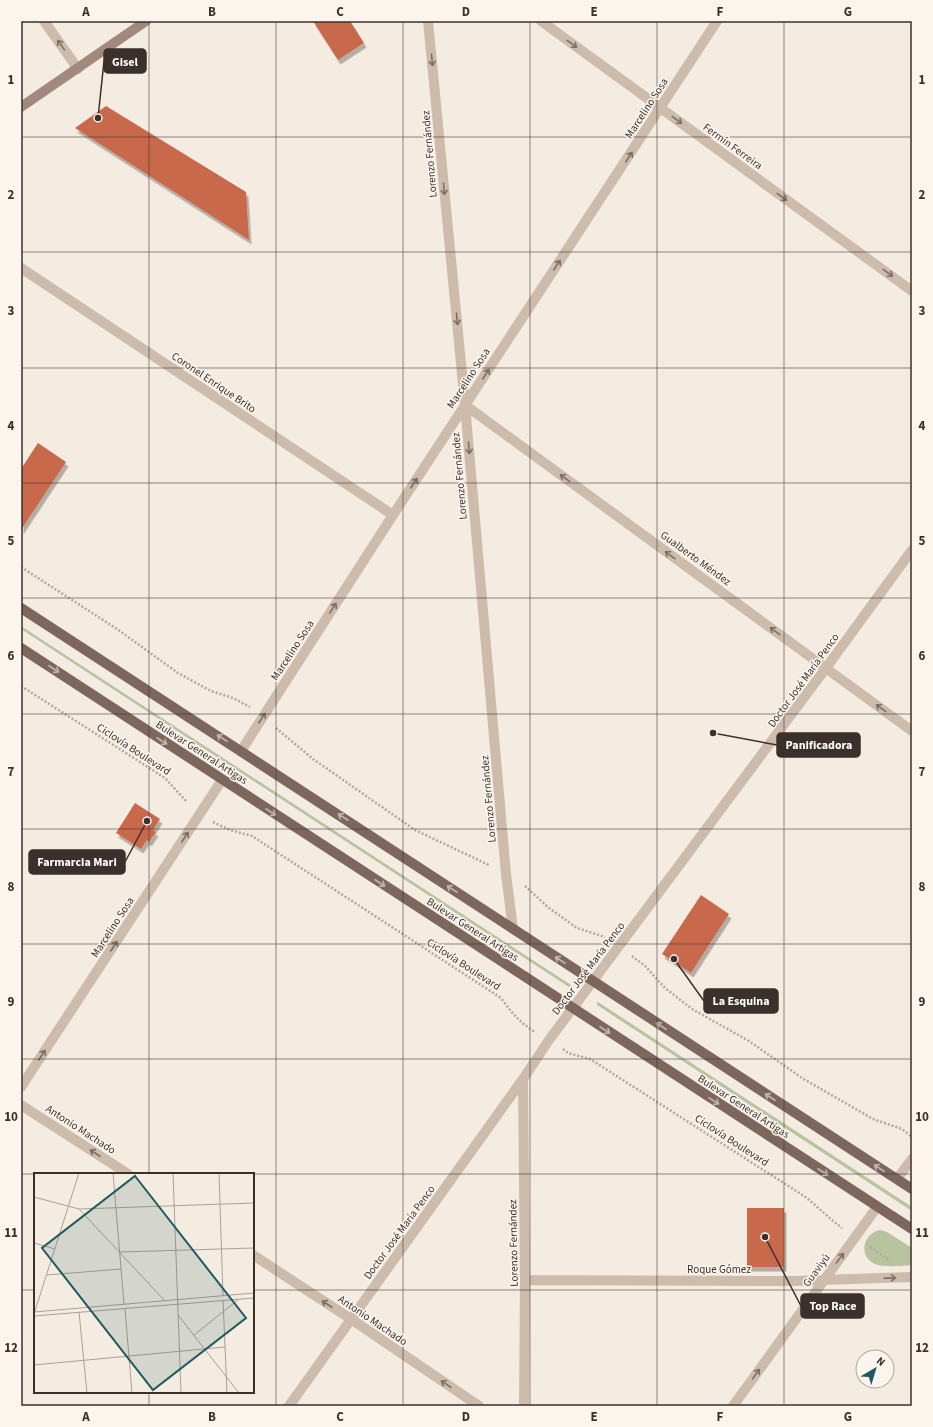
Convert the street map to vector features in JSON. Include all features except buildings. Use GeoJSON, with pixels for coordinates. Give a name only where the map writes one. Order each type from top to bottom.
{"type":"FeatureCollection","features":[{"type":"Feature","properties":{"kind":"main road"},"geometry":{"type":"LineString","coordinates":[[21,107],[146,21]]}},
{"type":"Feature","properties":{"kind":"main road","name":"Bulevar General Artigas"},"geometry":{"type":"LineString","coordinates":[[21,608],[241,750],[593,982],[912,1189]]}},
{"type":"Feature","properties":{"kind":"main road","name":"Bulevar General Artigas"},"geometry":{"type":"LineString","coordinates":[[21,648],[912,1230]]}},
{"type":"Feature","properties":{"kind":"street"},"geometry":{"type":"LineString","coordinates":[[44,21],[78,69]]}},
{"type":"Feature","properties":{"kind":"street","name":"Lorenzo Fernández"},"geometry":{"type":"LineString","coordinates":[[428,21],[465,405],[506,874],[513,929]]}},
{"type":"Feature","properties":{"kind":"street","name":"Fermín Ferreira"},"geometry":{"type":"LineString","coordinates":[[541,21],[912,291]]}},
{"type":"Feature","properties":{"kind":"street","name":"Marcelino Sosa"},"geometry":{"type":"LineString","coordinates":[[241,750],[393,515],[718,21]]}},
{"type":"Feature","properties":{"kind":"street","name":"Coronel Enrique Brito"},"geometry":{"type":"LineString","coordinates":[[21,268],[393,515]]}},
{"type":"Feature","properties":{"kind":"street","name":"Gualberto Méndez"},"geometry":{"type":"LineString","coordinates":[[465,405],[912,731]]}},
{"type":"Feature","properties":{"kind":"street","name":"Doctor José María Penco"},"geometry":{"type":"LineString","coordinates":[[289,1406],[523,1079],[549,1040],[912,550]]}},
{"type":"Feature","properties":{"kind":"street","name":"Marcelino Sosa"},"geometry":{"type":"LineString","coordinates":[[21,1087],[222,780]]}},
{"type":"Feature","properties":{"kind":"street","name":"Lorenzo Fernández"},"geometry":{"type":"LineString","coordinates":[[523,1079],[525,1280],[524,1406]]}},
{"type":"Feature","properties":{"kind":"street","name":"Antonio Machado"},"geometry":{"type":"LineString","coordinates":[[21,1104],[126,1173]]}},
{"type":"Feature","properties":{"kind":"street"},"geometry":{"type":"LineString","coordinates":[[897,1179],[912,1159]]}},
{"type":"Feature","properties":{"kind":"street","name":"Guaviyú"},"geometry":{"type":"LineString","coordinates":[[733,1406],[877,1206]]}},
{"type":"Feature","properties":{"kind":"street","name":"Antonio Machado"},"geometry":{"type":"LineString","coordinates":[[254,1257],[351,1319],[479,1406]]}},
{"type":"Feature","properties":{"kind":"street","name":"Roque Gómez"},"geometry":{"type":"LineString","coordinates":[[525,1280],[823,1281],[912,1277]]}},
{"type":"Feature","properties":{"kind":"path"},"geometry":{"type":"LineString","coordinates":[[21,567],[117,629],[178,673],[211,691],[233,698],[250,706],[313,759],[415,830],[506,874],[522,884],[549,908],[577,928],[604,937],[619,946],[645,966],[665,988],[692,1009],[748,1041],[802,1078],[873,1119],[902,1129],[912,1137]]}},
{"type":"Feature","properties":{"kind":"path","name":"Ciclovía Boulevard"},"geometry":{"type":"LineString","coordinates":[[21,686],[165,778],[187,802],[200,813],[230,830],[252,836],[501,998],[514,1016],[523,1025],[568,1053],[590,1059],[781,1181],[807,1198],[832,1220],[893,1263]]}},
{"type":"Feature","properties":{"kind":"green space"},"geometry":{"type":"Polygon","coordinates":[[[21,626],[571,986],[569,987],[21,629],[21,626]]]}},
{"type":"Feature","properties":{"kind":"green space"},"geometry":{"type":"Polygon","coordinates":[[[598,1002],[912,1207],[912,1211],[597,1005],[598,1002]]]}},
{"type":"Feature","properties":{"kind":"green space"},"geometry":{"type":"Polygon","coordinates":[[[880,1230],[887,1232],[912,1248],[912,1265],[881,1266],[867,1258],[864,1247],[866,1242],[869,1236],[880,1230]]]}},
{"type":"Feature","properties":{"kind":"place","name":"Gisel"},"geometry":{"type":"Point","coordinates":[98,118]}},
{"type":"Feature","properties":{"kind":"place","name":"Panificadora"},"geometry":{"type":"Point","coordinates":[713,733]}},
{"type":"Feature","properties":{"kind":"place","name":"Farmarcia Mari"},"geometry":{"type":"Point","coordinates":[147,821]}},
{"type":"Feature","properties":{"kind":"place","name":"La Esquina"},"geometry":{"type":"Point","coordinates":[674,959]}},
{"type":"Feature","properties":{"kind":"place","name":"Top Race"},"geometry":{"type":"Point","coordinates":[765,1237]}}]}
